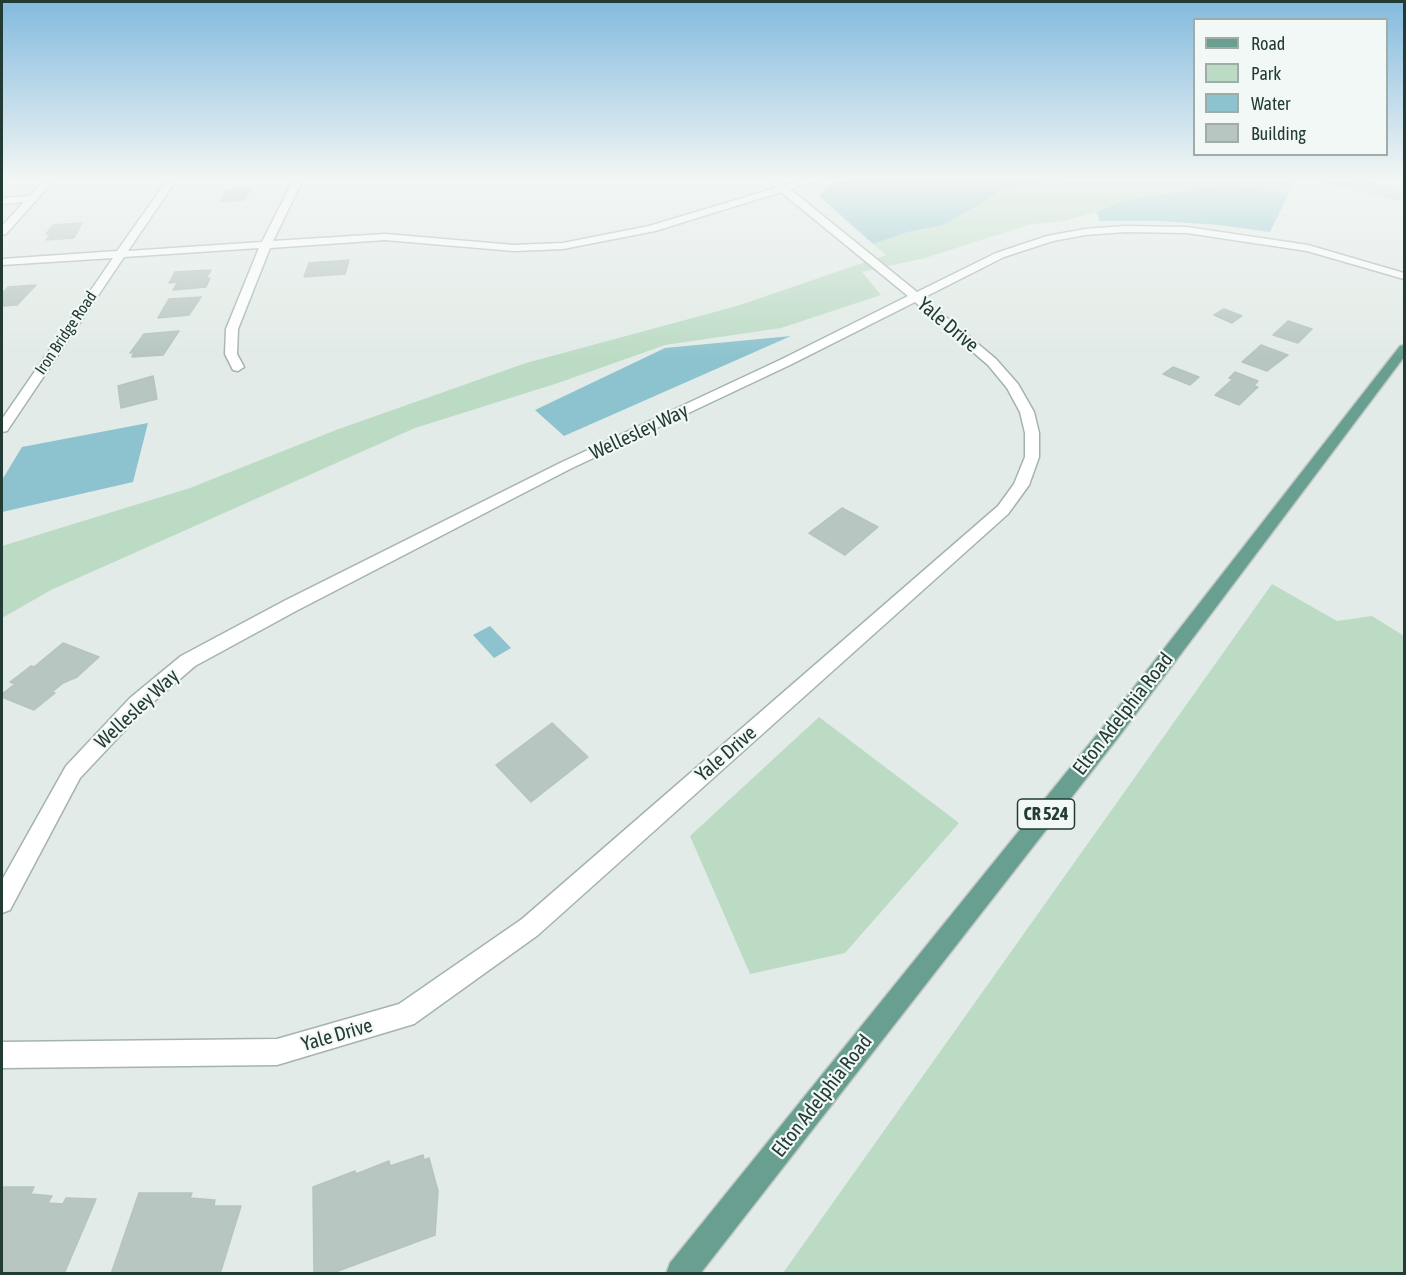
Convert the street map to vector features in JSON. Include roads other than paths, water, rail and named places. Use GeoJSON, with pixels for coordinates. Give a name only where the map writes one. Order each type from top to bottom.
{"type":"FeatureCollection","features":[{"type":"Feature","properties":{"kind":"main road","name":"Elton Adelphia Road"},"geometry":{"type":"LineString","coordinates":[[681,1274],[1110,733],[1404,350]]}},
{"type":"Feature","properties":{"kind":"street","name":"Iron Bridge Road"},"geometry":{"type":"LineString","coordinates":[[2,428],[131,238]]}},
{"type":"Feature","properties":{"kind":"street"},"geometry":{"type":"LineString","coordinates":[[238,367],[231,354],[232,329],[269,238]]}},
{"type":"Feature","properties":{"kind":"street"},"geometry":{"type":"LineString","coordinates":[[2,262],[363,238]]}},
{"type":"Feature","properties":{"kind":"street"},"geometry":{"type":"LineString","coordinates":[[403,238],[514,248],[563,246],[604,238]]}},
{"type":"Feature","properties":{"kind":"street","name":"Yale Drive"},"geometry":{"type":"LineString","coordinates":[[2,1055],[277,1052],[405,1015],[530,927],[1003,510],[1021,485],[1032,457],[1032,433],[1027,412],[1013,387],[992,362],[845,238]]}},
{"type":"Feature","properties":{"kind":"street","name":"Wellesley Way"},"geometry":{"type":"LineString","coordinates":[[2,902],[73,772],[137,704],[188,661],[290,606],[554,472],[917,298],[1000,255],[1050,238]]}},
{"type":"Feature","properties":{"kind":"street","name":"Wellesley Way"},"geometry":{"type":"LineString","coordinates":[[1253,238],[1308,248],[1404,276]]}},
{"type":"Feature","properties":{"kind":"water"},"geometry":{"type":"Polygon","coordinates":[[[867,238],[889,238],[873,244],[867,238]]]}},
{"type":"Feature","properties":{"kind":"water"},"geometry":{"type":"Polygon","coordinates":[[[791,336],[564,436],[535,410],[665,348],[791,336]]]}},
{"type":"Feature","properties":{"kind":"water"},"geometry":{"type":"Polygon","coordinates":[[[148,423],[133,482],[2,512],[2,480],[22,447],[148,423]]]}},
{"type":"Feature","properties":{"kind":"water"},"geometry":{"type":"Polygon","coordinates":[[[490,626],[511,648],[494,658],[473,635],[490,626]]]}}]}
